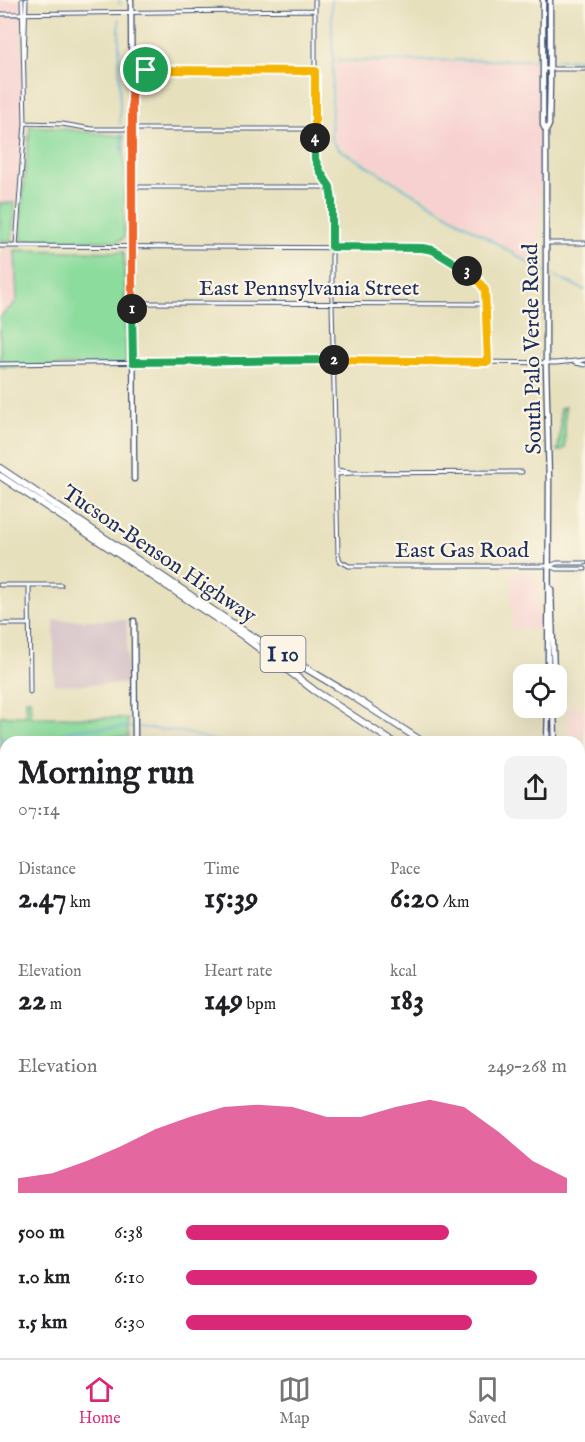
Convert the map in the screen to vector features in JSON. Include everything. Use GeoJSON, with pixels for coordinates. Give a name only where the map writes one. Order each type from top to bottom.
{"type":"FeatureCollection","features":[{"type":"Feature","properties":{"kind":"highway","name":"Tucson–Benson Highway"},"geometry":{"type":"LineString","coordinates":[[0,468],[247,633],[414,736]]}},
{"type":"Feature","properties":{"kind":"highway","name":"Tucson–Benson Highway"},"geometry":{"type":"LineString","coordinates":[[0,476],[243,636],[315,691],[384,736]]}},
{"type":"Feature","properties":{"kind":"main road"},"geometry":{"type":"LineString","coordinates":[[131,0],[134,479]]}},
{"type":"Feature","properties":{"kind":"main road","name":"South Palo Verde Road"},"geometry":{"type":"LineString","coordinates":[[543,0],[543,125],[546,131]]}},
{"type":"Feature","properties":{"kind":"main road","name":"South Palo Verde Road"},"geometry":{"type":"LineString","coordinates":[[548,664],[546,131],[549,124],[550,0]]}},
{"type":"Feature","properties":{"kind":"main road","name":"South Palo Verde Road"},"geometry":{"type":"LineString","coordinates":[[549,566],[554,664]]}},
{"type":"Feature","properties":{"kind":"main road"},"geometry":{"type":"LineString","coordinates":[[134,621],[135,736]]}},
{"type":"Feature","properties":{"kind":"main road"},"geometry":{"type":"LineString","coordinates":[[548,631],[551,635],[553,664]]}},
{"type":"Feature","properties":{"kind":"main road"},"geometry":{"type":"LineString","coordinates":[[548,718],[548,736]]}},
{"type":"Feature","properties":{"kind":"main road"},"geometry":{"type":"LineString","coordinates":[[555,718],[555,736]]}},
{"type":"Feature","properties":{"kind":"street"},"geometry":{"type":"LineString","coordinates":[[16,246],[25,123],[24,0]]}},
{"type":"Feature","properties":{"kind":"street"},"geometry":{"type":"LineString","coordinates":[[315,0],[315,159],[330,187],[332,201],[332,304],[337,472],[522,472]]}},
{"type":"Feature","properties":{"kind":"street"},"geometry":{"type":"LineString","coordinates":[[0,14],[315,10]]}},
{"type":"Feature","properties":{"kind":"street"},"geometry":{"type":"LineString","coordinates":[[543,69],[585,69]]}},
{"type":"Feature","properties":{"kind":"street"},"geometry":{"type":"LineString","coordinates":[[132,70],[315,71]]}},
{"type":"Feature","properties":{"kind":"street"},"geometry":{"type":"LineString","coordinates":[[25,123],[42,122],[92,129],[315,129]]}},
{"type":"Feature","properties":{"kind":"street"},"geometry":{"type":"LineString","coordinates":[[132,187],[330,187]]}},
{"type":"Feature","properties":{"kind":"street"},"geometry":{"type":"LineString","coordinates":[[547,243],[585,243]]}},
{"type":"Feature","properties":{"kind":"street"},"geometry":{"type":"LineString","coordinates":[[0,246],[332,247],[433,250],[474,275],[485,290],[488,362]]}},
{"type":"Feature","properties":{"kind":"street","name":"East Pennsylvania Street"},"geometry":{"type":"LineString","coordinates":[[132,303],[486,304]]}},
{"type":"Feature","properties":{"kind":"street"},"geometry":{"type":"LineString","coordinates":[[0,364],[334,360],[585,365]]}},
{"type":"Feature","properties":{"kind":"street"},"geometry":{"type":"LineString","coordinates":[[571,363],[585,360]]}},
{"type":"Feature","properties":{"kind":"street","name":"East Gas Road"},"geometry":{"type":"LineString","coordinates":[[337,472],[338,554],[340,561],[349,566],[549,566],[557,563],[585,563]]}},
{"type":"Feature","properties":{"kind":"street"},"geometry":{"type":"LineString","coordinates":[[549,566],[557,569],[585,569]]}},
{"type":"Feature","properties":{"kind":"street"},"geometry":{"type":"LineString","coordinates":[[0,585],[61,585]]}},
{"type":"Feature","properties":{"kind":"street"},"geometry":{"type":"LineString","coordinates":[[29,585],[30,692]]}},
{"type":"Feature","properties":{"kind":"street"},"geometry":{"type":"LineString","coordinates":[[0,624],[29,624]]}},
{"type":"Feature","properties":{"kind":"shaded area"},"geometry":{"type":"Polygon","coordinates":[[[0,0],[21,0],[23,125],[15,203],[0,203],[0,0]]]}},
{"type":"Feature","properties":{"kind":"shaded area"},"geometry":{"type":"Polygon","coordinates":[[[539,61],[541,268],[334,142],[336,64],[539,61]]]}},
{"type":"Feature","properties":{"kind":"shaded area"},"geometry":{"type":"Polygon","coordinates":[[[0,250],[15,250],[17,301],[0,317],[0,250]]]}},
{"type":"Feature","properties":{"kind":"shaded area"},"geometry":{"type":"Polygon","coordinates":[[[512,573],[532,573],[537,576],[539,629],[512,629],[512,573]]]}},
{"type":"Feature","properties":{"kind":"shaded area"},"geometry":{"type":"Polygon","coordinates":[[[54,620],[127,620],[127,684],[54,685],[54,620]]]}},
{"type":"Feature","properties":{"kind":"shaded area"},"geometry":{"type":"Polygon","coordinates":[[[569,707],[585,707],[585,735],[567,735],[569,707]]]}},
{"type":"Feature","properties":{"kind":"green space"},"geometry":{"type":"Polygon","coordinates":[[[30,126],[124,136],[124,238],[119,241],[21,240],[22,203],[30,126]]]}},
{"type":"Feature","properties":{"kind":"green space"},"geometry":{"type":"Polygon","coordinates":[[[0,203],[15,203],[12,241],[0,241],[0,203]]]}},
{"type":"Feature","properties":{"kind":"green space"},"geometry":{"type":"Polygon","coordinates":[[[15,250],[124,252],[126,365],[0,367],[0,317],[17,301],[15,250]]]}},
{"type":"Feature","properties":{"kind":"green space"},"geometry":{"type":"Polygon","coordinates":[[[565,407],[565,448],[557,451],[560,408],[565,407]]]}},
{"type":"Feature","properties":{"kind":"green space"},"geometry":{"type":"Polygon","coordinates":[[[26,699],[30,699],[31,717],[127,718],[128,736],[0,736],[0,716],[26,716],[26,699]]]}},
{"type":"Feature","properties":{"kind":"waterway"},"geometry":{"type":"LineString","coordinates":[[119,0],[120,4]]}},
{"type":"Feature","properties":{"kind":"waterway"},"geometry":{"type":"LineString","coordinates":[[331,0],[333,61],[539,60]]}},
{"type":"Feature","properties":{"kind":"waterway"},"geometry":{"type":"LineString","coordinates":[[119,19],[120,124]]}},
{"type":"Feature","properties":{"kind":"waterway"},"geometry":{"type":"LineString","coordinates":[[556,60],[585,59]]}},
{"type":"Feature","properties":{"kind":"waterway"},"geometry":{"type":"LineString","coordinates":[[333,61],[331,140],[339,149],[541,270],[585,290]]}},
{"type":"Feature","properties":{"kind":"waterway"},"geometry":{"type":"LineString","coordinates":[[121,134],[122,152]]}},
{"type":"Feature","properties":{"kind":"waterway"},"geometry":{"type":"LineString","coordinates":[[57,736],[76,729],[133,727]]}},
{"type":"Feature","properties":{"kind":"waterway"},"geometry":{"type":"LineString","coordinates":[[138,727],[197,736]]}},
{"type":"Feature","properties":{"kind":"route"},"geometry":{"type":"LineString","coordinates":[[132,70],[146,70],[315,71],[315,159],[330,187],[332,247],[433,250],[474,275],[485,290],[488,362],[334,360],[133,362],[132,70]]}}]}
